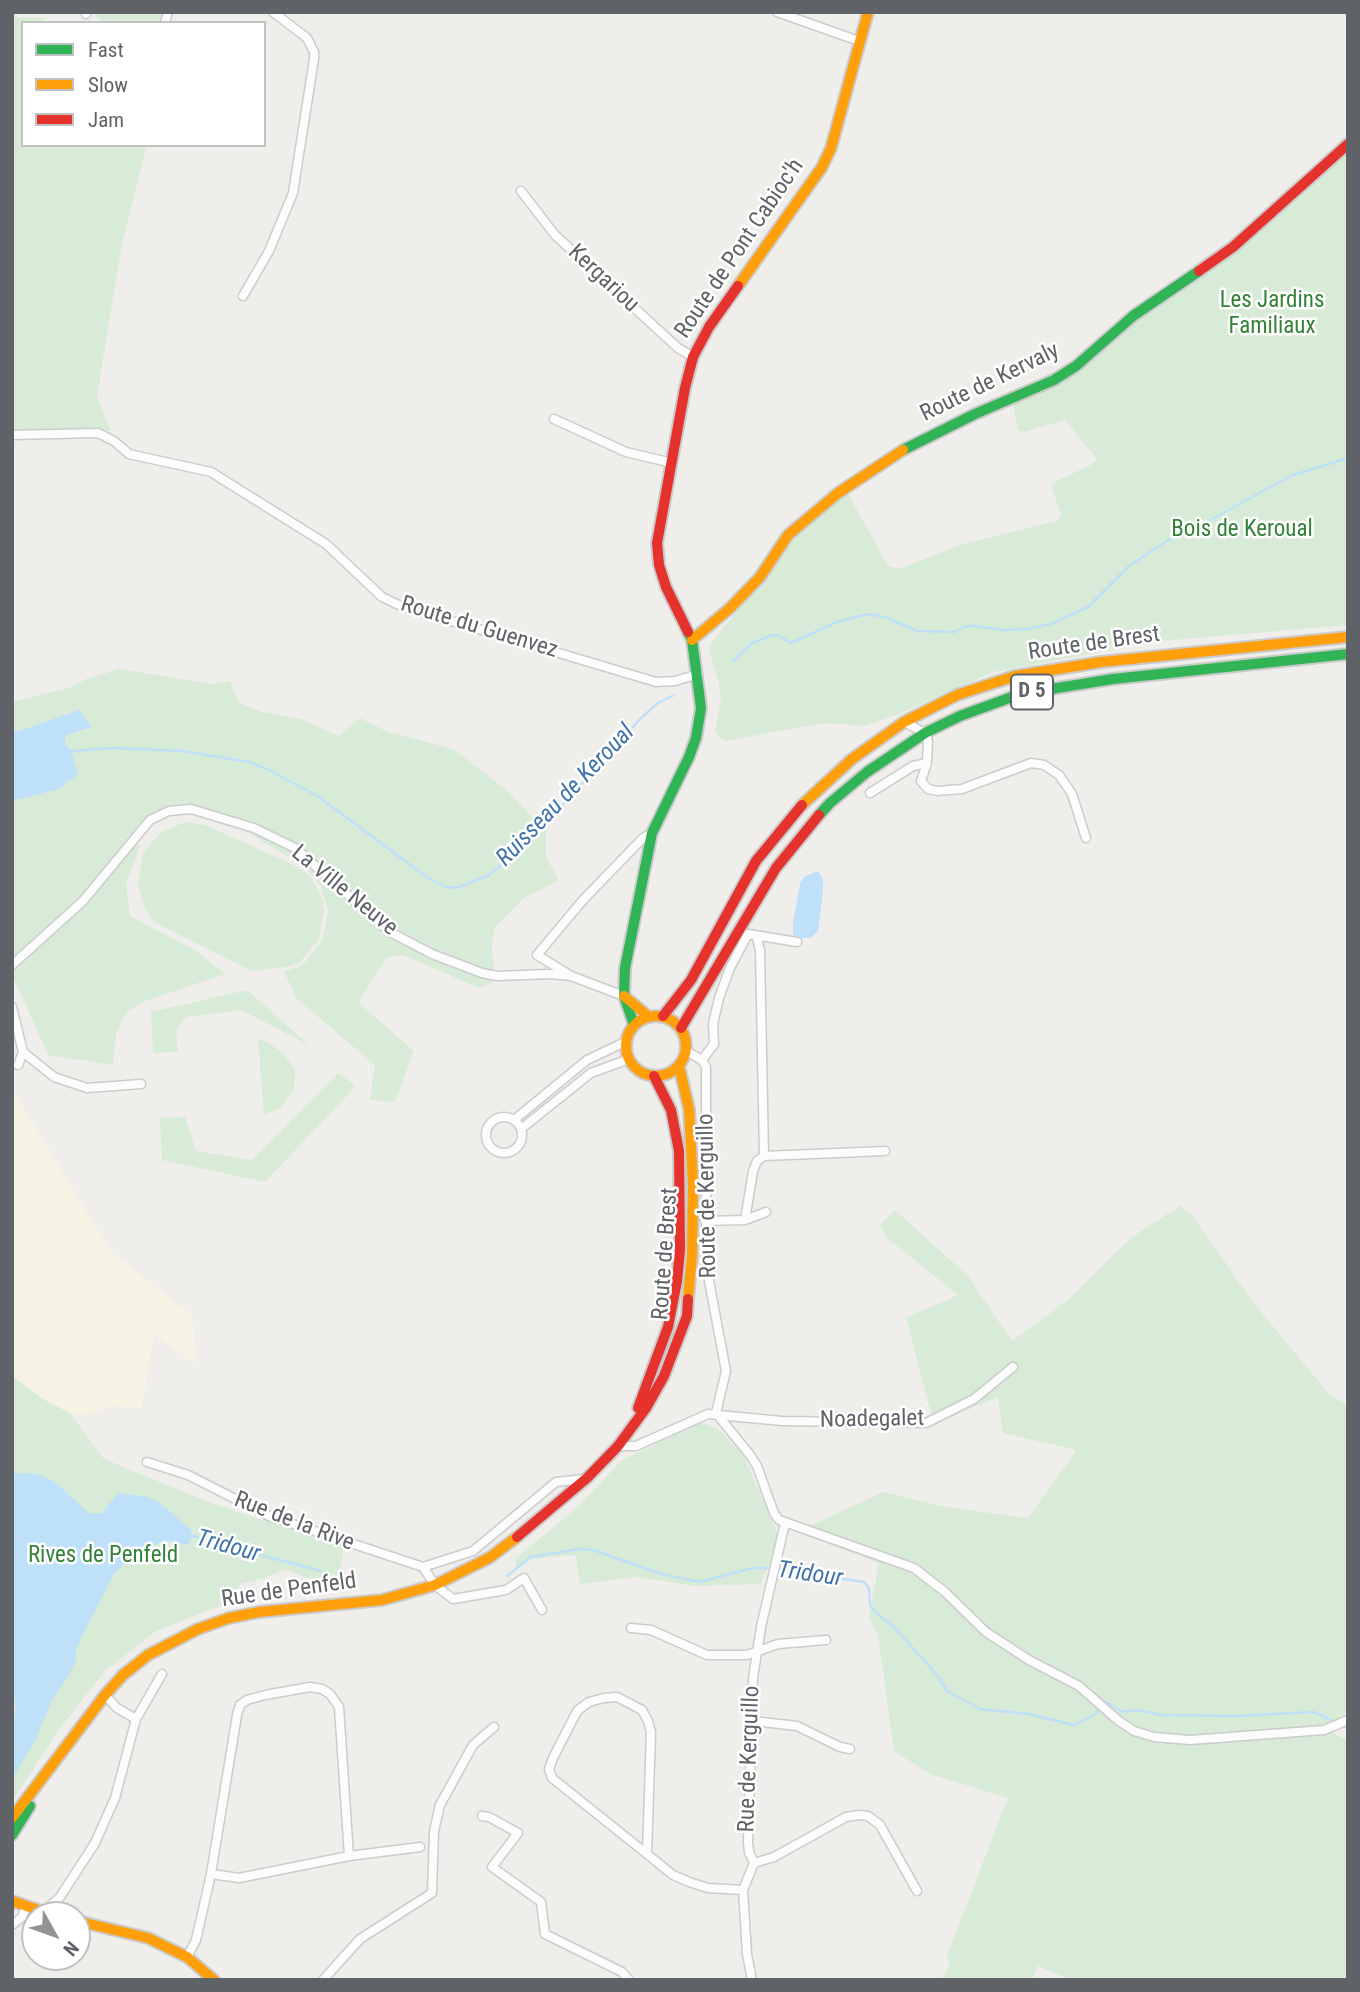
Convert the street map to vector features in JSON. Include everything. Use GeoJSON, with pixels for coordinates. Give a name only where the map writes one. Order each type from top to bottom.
{"type":"FeatureCollection","features":[{"type":"Feature","properties":{"kind":"main road","name":"Route de Pont Cabioc'h"},"geometry":{"type":"LineString","coordinates":[[634,1025],[624,996],[625,968],[652,833],[696,738],[701,708],[692,640],[666,587],[659,565],[657,542],[693,357],[709,327],[822,167],[831,149],[868,12]]}},
{"type":"Feature","properties":{"kind":"main road","name":"Route de Kervaly"},"geometry":{"type":"LineString","coordinates":[[692,640],[730,608],[760,577],[789,535],[838,493],[911,445],[1054,380],[1076,366],[1133,316],[1233,247],[1348,144]]}},
{"type":"Feature","properties":{"kind":"main road","name":"Route de Brest"},"geometry":{"type":"LineString","coordinates":[[663,1016],[691,980],[756,861],[779,831],[823,783],[904,722],[957,695],[1015,676],[1101,662],[1348,637]]}},
{"type":"Feature","properties":{"kind":"main road","name":"Route de Brest"},"geometry":{"type":"LineString","coordinates":[[681,1028],[776,868],[797,840],[830,803],[867,772],[925,733],[960,716],[1020,694],[1113,679],[1348,654]]}},
{"type":"Feature","properties":{"kind":"main road"},"geometry":{"type":"LineString","coordinates":[[624,996],[649,1017]]}},
{"type":"Feature","properties":{"kind":"main road"},"geometry":{"type":"LineString","coordinates":[[663,1016],[681,1028],[686,1039],[686,1051],[679,1066],[672,1072],[654,1076],[644,1074],[635,1068],[629,1059],[626,1041],[634,1025],[649,1017],[663,1016]]}},
{"type":"Feature","properties":{"kind":"main road","name":"Route de Brest"},"geometry":{"type":"LineString","coordinates":[[436,1586],[506,1546],[587,1478],[618,1446],[646,1408],[664,1376],[687,1317],[692,1255],[690,1110],[679,1066]]}},
{"type":"Feature","properties":{"kind":"main road","name":"Route de Brest"},"geometry":{"type":"LineString","coordinates":[[627,1432],[652,1375],[668,1327],[678,1271],[679,1151],[671,1110],[654,1076]]}},
{"type":"Feature","properties":{"kind":"main road","name":"Rue de Penfeld"},"geometry":{"type":"LineString","coordinates":[[12,1818],[105,1695],[123,1675],[148,1655],[198,1629],[229,1618],[259,1612],[382,1600],[436,1586]]}},
{"type":"Feature","properties":{"kind":"main road","name":"Rue de Penfeld"},"geometry":{"type":"LineString","coordinates":[[12,1835],[75,1735]]}},
{"type":"Feature","properties":{"kind":"main road"},"geometry":{"type":"LineString","coordinates":[[91,1924],[148,1937],[187,1957],[214,1980]]}},
{"type":"Feature","properties":{"kind":"street"},"geometry":{"type":"LineString","coordinates":[[243,296],[269,251],[293,193],[314,59],[314,52],[307,38],[273,12]]}},
{"type":"Feature","properties":{"kind":"street"},"geometry":{"type":"LineString","coordinates":[[777,12],[859,41]]}},
{"type":"Feature","properties":{"kind":"street","name":"Kergariou"},"geometry":{"type":"LineString","coordinates":[[521,191],[555,235],[678,348],[693,357]]}},
{"type":"Feature","properties":{"kind":"street"},"geometry":{"type":"LineString","coordinates":[[555,419],[626,452],[672,463]]}},
{"type":"Feature","properties":{"kind":"street","name":"Route du Guenvez"},"geometry":{"type":"LineString","coordinates":[[12,435],[98,433],[114,441],[129,454],[211,472],[326,544],[382,597],[401,606],[656,682],[675,681],[698,674]]}},
{"type":"Feature","properties":{"kind":"street"},"geometry":{"type":"LineString","coordinates":[[904,722],[925,733],[928,741],[927,762],[921,781],[928,789],[962,789],[1031,763],[1044,765],[1059,775],[1072,794],[1086,838]]}},
{"type":"Feature","properties":{"kind":"street"},"geometry":{"type":"LineString","coordinates":[[870,793],[913,766],[927,762]]}},
{"type":"Feature","properties":{"kind":"street","name":"La Ville Neuve"},"geometry":{"type":"LineString","coordinates":[[12,965],[83,901],[150,820],[169,811],[191,808],[254,828],[295,848],[390,932],[432,954],[497,976],[571,976]]}},
{"type":"Feature","properties":{"kind":"street"},"geometry":{"type":"LineString","coordinates":[[624,996],[571,976],[537,955],[592,891],[643,838],[652,833]]}},
{"type":"Feature","properties":{"kind":"street"},"geometry":{"type":"LineString","coordinates":[[686,1051],[702,1060],[715,1044],[713,1024],[719,998],[730,968],[748,934],[797,942]]}},
{"type":"Feature","properties":{"kind":"street"},"geometry":{"type":"LineString","coordinates":[[756,935],[760,950],[764,1156]]}},
{"type":"Feature","properties":{"kind":"street"},"geometry":{"type":"LineString","coordinates":[[12,1007],[23,1052],[18,1065]]}},
{"type":"Feature","properties":{"kind":"street"},"geometry":{"type":"LineString","coordinates":[[514,1120],[587,1060],[626,1041]]}},
{"type":"Feature","properties":{"kind":"street"},"geometry":{"type":"LineString","coordinates":[[23,1052],[54,1077],[87,1088],[141,1084]]}},
{"type":"Feature","properties":{"kind":"street"},"geometry":{"type":"LineString","coordinates":[[521,1129],[591,1073],[629,1059]]}},
{"type":"Feature","properties":{"kind":"street","name":"Route de Kerguillo"},"geometry":{"type":"LineString","coordinates":[[702,1060],[706,1067],[706,1265],[726,1371],[716,1413]]}},
{"type":"Feature","properties":{"kind":"street"},"geometry":{"type":"LineString","coordinates":[[500,1117],[514,1120],[521,1129],[522,1139],[514,1150],[501,1153],[490,1147],[485,1136],[490,1123],[500,1117]]}},
{"type":"Feature","properties":{"kind":"street"},"geometry":{"type":"LineString","coordinates":[[745,1220],[753,1171],[757,1161],[764,1156],[885,1151]]}},
{"type":"Feature","properties":{"kind":"street"},"geometry":{"type":"LineString","coordinates":[[705,1221],[745,1220],[766,1212]]}},
{"type":"Feature","properties":{"kind":"street","name":"Noadegalet"},"geometry":{"type":"LineString","coordinates":[[716,1413],[782,1420],[926,1423],[974,1399],[1013,1367]]}},
{"type":"Feature","properties":{"kind":"street"},"geometry":{"type":"LineString","coordinates":[[618,1446],[636,1446],[708,1414],[716,1413],[750,1455],[774,1513],[785,1523],[816,1531],[914,1568],[945,1592],[986,1632],[1029,1660],[1079,1686],[1134,1731],[1154,1737],[1190,1740],[1324,1730],[1348,1720]]}},
{"type":"Feature","properties":{"kind":"street","name":"Rue de la Rive"},"geometry":{"type":"LineString","coordinates":[[147,1462],[188,1475],[269,1516],[423,1567]]}},
{"type":"Feature","properties":{"kind":"street"},"geometry":{"type":"LineString","coordinates":[[542,1610],[524,1577],[506,1590],[453,1599],[436,1586],[423,1567],[473,1551],[556,1482],[587,1478]]}},
{"type":"Feature","properties":{"kind":"street","name":"Rue de Kerguillo"},"geometry":{"type":"LineString","coordinates":[[752,1980],[747,1954],[744,1890],[754,1863],[748,1852],[753,1678],[785,1523]]}},
{"type":"Feature","properties":{"kind":"street"},"geometry":{"type":"LineString","coordinates":[[631,1628],[651,1630],[707,1655],[747,1655],[778,1644],[826,1640]]}},
{"type":"Feature","properties":{"kind":"street"},"geometry":{"type":"LineString","coordinates":[[57,1901],[95,1843],[115,1798],[136,1718],[162,1674]]}},
{"type":"Feature","properties":{"kind":"street"},"geometry":{"type":"LineString","coordinates":[[187,1957],[196,1940],[211,1874],[240,1705],[247,1700],[310,1687],[330,1694],[339,1707],[349,1856]]}},
{"type":"Feature","properties":{"kind":"street"},"geometry":{"type":"LineString","coordinates":[[105,1695],[117,1708],[136,1718]]}},
{"type":"Feature","properties":{"kind":"street"},"geometry":{"type":"LineString","coordinates":[[647,1854],[651,1732],[648,1721],[642,1710],[617,1698],[589,1702],[578,1710],[553,1758],[550,1769],[552,1778],[673,1875],[708,1888],[744,1890]]}},
{"type":"Feature","properties":{"kind":"street"},"geometry":{"type":"LineString","coordinates":[[753,1721],[797,1726],[849,1749]]}},
{"type":"Feature","properties":{"kind":"street"},"geometry":{"type":"LineString","coordinates":[[323,1980],[360,1939],[432,1893],[434,1830],[440,1805],[473,1745],[494,1727]]}},
{"type":"Feature","properties":{"kind":"street"},"geometry":{"type":"LineString","coordinates":[[482,1816],[518,1833],[492,1867],[541,1902],[545,1934],[622,1972],[629,1980]]}},
{"type":"Feature","properties":{"kind":"street"},"geometry":{"type":"LineString","coordinates":[[754,1863],[774,1857],[846,1817],[868,1816],[880,1825],[917,1891]]}},
{"type":"Feature","properties":{"kind":"street"},"geometry":{"type":"LineString","coordinates":[[211,1874],[239,1878],[349,1856],[420,1847]]}},
{"type":"Feature","properties":{"kind":"shaded area"},"geometry":{"type":"Polygon","coordinates":[[[12,1089],[111,1252],[192,1315],[196,1365],[154,1334],[142,1408],[110,1406],[87,1415],[70,1413],[43,1399],[12,1376],[12,1089]]]}},
{"type":"Feature","properties":{"kind":"green space"},"geometry":{"type":"Polygon","coordinates":[[[92,12],[170,12],[168,21],[101,21],[92,12]]]}},
{"type":"Feature","properties":{"kind":"green space"},"geometry":{"type":"Polygon","coordinates":[[[12,17],[44,18],[44,21],[21,21],[21,147],[146,147],[121,249],[97,396],[111,431],[12,430],[12,17]]]}},
{"type":"Feature","properties":{"kind":"green space","name":"Bois de Keroual"},"geometry":{"type":"Polygon","coordinates":[[[1348,152],[1348,625],[1161,641],[993,672],[865,726],[824,723],[725,741],[715,732],[721,699],[709,649],[712,642],[803,529],[847,492],[888,566],[899,569],[963,544],[1057,521],[1061,514],[1051,486],[1097,459],[1065,420],[1024,432],[1018,430],[1013,404],[1057,385],[1087,364],[1131,324],[1231,253],[1348,152]]]}},
{"type":"Feature","properties":{"kind":"green space"},"geometry":{"type":"Polygon","coordinates":[[[119,669],[212,684],[230,681],[238,702],[261,712],[301,719],[339,736],[360,718],[388,732],[453,749],[504,788],[546,831],[546,857],[559,880],[524,898],[495,927],[492,944],[495,981],[479,988],[403,955],[387,958],[369,984],[359,1003],[414,1051],[395,1102],[370,1100],[375,1065],[296,998],[284,971],[302,966],[322,940],[328,911],[321,887],[306,868],[221,816],[191,809],[150,820],[133,841],[140,846],[126,884],[130,916],[198,952],[225,974],[145,1001],[126,1013],[116,1034],[113,1065],[48,1055],[16,982],[12,979],[12,801],[59,789],[71,751],[65,745],[65,736],[91,728],[12,730],[12,702],[69,688],[86,679],[119,669]]]}},
{"type":"Feature","properties":{"kind":"green space"},"geometry":{"type":"Polygon","coordinates":[[[185,822],[205,825],[296,866],[312,878],[323,901],[324,914],[319,939],[300,962],[287,967],[252,971],[154,922],[144,906],[138,883],[143,853],[161,832],[185,822]]]}},
{"type":"Feature","properties":{"kind":"green space"},"geometry":{"type":"Polygon","coordinates":[[[247,990],[309,1045],[241,1010],[186,1017],[176,1031],[178,1052],[153,1053],[151,1012],[247,990]]]}},
{"type":"Feature","properties":{"kind":"green space"},"geometry":{"type":"Polygon","coordinates":[[[258,1040],[266,1041],[284,1054],[295,1071],[294,1090],[279,1109],[264,1115],[258,1040]]]}},
{"type":"Feature","properties":{"kind":"green space"},"geometry":{"type":"Polygon","coordinates":[[[338,1073],[356,1086],[265,1182],[162,1160],[160,1118],[185,1117],[196,1151],[252,1160],[338,1073]]]}},
{"type":"Feature","properties":{"kind":"green space"},"geometry":{"type":"Polygon","coordinates":[[[1180,1206],[1193,1216],[1252,1301],[1328,1393],[1348,1406],[1348,1714],[1330,1723],[1333,1733],[1348,1741],[1348,1980],[1073,1980],[1038,1966],[1032,1980],[941,1980],[950,1965],[946,1958],[1008,1798],[930,1774],[894,1751],[878,1635],[869,1617],[879,1563],[797,1532],[883,1492],[946,1507],[1028,1518],[1077,1450],[1003,1433],[998,1397],[934,1424],[906,1318],[958,1295],[887,1238],[880,1225],[895,1210],[967,1275],[1012,1341],[1069,1299],[1132,1237],[1180,1206]]]}},
{"type":"Feature","properties":{"kind":"green space","name":"Rives de Penfeld"},"geometry":{"type":"Polygon","coordinates":[[[12,1376],[43,1399],[70,1413],[104,1459],[211,1503],[344,1547],[337,1587],[327,1586],[285,1569],[265,1578],[240,1584],[233,1601],[156,1631],[105,1671],[60,1728],[12,1801],[12,1376]]]}},
{"type":"Feature","properties":{"kind":"green space"},"geometry":{"type":"Polygon","coordinates":[[[703,1423],[720,1430],[744,1457],[776,1530],[778,1542],[761,1584],[695,1586],[637,1577],[580,1584],[576,1555],[532,1559],[517,1568],[515,1559],[578,1507],[621,1461],[703,1423]]]}},
{"type":"Feature","properties":{"kind":"water"},"geometry":{"type":"Polygon","coordinates":[[[79,710],[92,727],[65,736],[65,744],[71,751],[78,774],[59,789],[12,801],[12,730],[19,731],[79,710]]]}},
{"type":"Feature","properties":{"kind":"water"},"geometry":{"type":"Polygon","coordinates":[[[818,871],[823,879],[823,891],[818,931],[810,938],[796,938],[793,935],[793,923],[800,884],[804,877],[818,871]]]}},
{"type":"Feature","properties":{"kind":"water","name":"Rives de Penfeld"},"geometry":{"type":"Polygon","coordinates":[[[12,1473],[38,1474],[55,1482],[90,1514],[102,1513],[118,1493],[144,1496],[159,1502],[192,1531],[189,1545],[169,1541],[148,1546],[134,1554],[114,1574],[81,1638],[76,1660],[68,1677],[52,1700],[35,1741],[12,1779],[12,1732],[16,1708],[12,1685],[12,1473]]]}},
{"type":"Feature","properties":{"kind":"waterway","name":"Ruisseau de Keroual"},"geometry":{"type":"LineString","coordinates":[[733,661],[751,644],[769,636],[777,635],[791,643],[837,622],[868,614],[885,617],[917,631],[955,632],[963,627],[976,626],[1002,630],[1028,629],[1051,624],[1088,607],[1129,566],[1178,534],[1205,523],[1290,476],[1348,458]]}},
{"type":"Feature","properties":{"kind":"waterway","name":"Ruisseau de Keroual"},"geometry":{"type":"LineString","coordinates":[[71,751],[112,748],[183,751],[249,762],[319,797],[428,878],[446,887],[457,888],[489,875],[532,839],[640,719],[658,703],[674,695]]}},
{"type":"Feature","properties":{"kind":"waterway","name":"Tridour"},"geometry":{"type":"LineString","coordinates":[[188,1535],[213,1541],[223,1549],[238,1549],[321,1571]]}},
{"type":"Feature","properties":{"kind":"waterway","name":"Tridour"},"geometry":{"type":"LineString","coordinates":[[507,1576],[531,1557],[580,1549],[593,1550],[662,1574],[699,1582],[753,1568],[771,1568]]}},
{"type":"Feature","properties":{"kind":"waterway","name":"Tridour"},"geometry":{"type":"LineString","coordinates":[[778,1569],[810,1574],[823,1572],[837,1578],[864,1582],[869,1588],[870,1604],[874,1611],[895,1628],[938,1676],[947,1691],[980,1709],[1029,1714],[1074,1725],[1094,1715],[1102,1707]]}},
{"type":"Feature","properties":{"kind":"waterway","name":"Tridour"},"geometry":{"type":"LineString","coordinates":[[1106,1702],[1122,1712],[1137,1710],[1163,1715],[1237,1716],[1314,1712],[1348,1728]]}},
{"type":"Feature","properties":{"kind":"traffic: fast"},"geometry":{"type":"LineString","coordinates":[[903,450],[975,414],[1054,380],[1076,366],[1133,316],[1199,271]]}},
{"type":"Feature","properties":{"kind":"traffic: fast"},"geometry":{"type":"LineString","coordinates":[[634,1025],[624,996],[625,968],[652,833],[689,757],[696,738],[701,708],[692,640],[688,632]]}},
{"type":"Feature","properties":{"kind":"traffic: fast"},"geometry":{"type":"LineString","coordinates":[[819,815],[867,772],[925,733],[960,716],[1020,694],[1113,679],[1348,654]]}},
{"type":"Feature","properties":{"kind":"traffic: fast"},"geometry":{"type":"LineString","coordinates":[[12,1835],[30,1806]]}},
{"type":"Feature","properties":{"kind":"traffic: slow"},"geometry":{"type":"LineString","coordinates":[[738,286],[822,167],[831,148],[868,12]]}},
{"type":"Feature","properties":{"kind":"traffic: slow"},"geometry":{"type":"LineString","coordinates":[[692,640],[730,608],[760,577],[788,535],[838,493],[903,450]]}},
{"type":"Feature","properties":{"kind":"traffic: slow"},"geometry":{"type":"LineString","coordinates":[[802,805],[852,759],[904,722],[957,695],[1015,676],[1101,662],[1348,637]]}},
{"type":"Feature","properties":{"kind":"traffic: slow"},"geometry":{"type":"LineString","coordinates":[[624,996],[649,1017]]}},
{"type":"Feature","properties":{"kind":"traffic: slow"},"geometry":{"type":"LineString","coordinates":[[656,1016],[668,1018],[681,1029],[686,1046],[684,1058],[673,1071],[656,1076],[644,1074],[631,1063],[626,1046],[628,1034],[639,1021],[656,1016]]}},
{"type":"Feature","properties":{"kind":"traffic: slow"},"geometry":{"type":"LineString","coordinates":[[679,1066],[689,1109],[693,1184],[688,1299]]}},
{"type":"Feature","properties":{"kind":"traffic: slow"},"geometry":{"type":"LineString","coordinates":[[12,1818],[105,1695],[123,1675],[148,1655],[198,1629],[229,1618],[259,1612],[382,1600],[435,1585],[489,1558],[517,1537]]}},
{"type":"Feature","properties":{"kind":"traffic: slow"},"geometry":{"type":"LineString","coordinates":[[12,1901],[21,1904]]}},
{"type":"Feature","properties":{"kind":"traffic: slow"},"geometry":{"type":"LineString","coordinates":[[91,1924],[148,1938],[187,1957],[214,1980]]}},
{"type":"Feature","properties":{"kind":"traffic: jam"},"geometry":{"type":"LineString","coordinates":[[1199,271],[1233,247],[1348,144]]}},
{"type":"Feature","properties":{"kind":"traffic: jam"},"geometry":{"type":"LineString","coordinates":[[688,632],[666,587],[659,565],[657,543],[693,357],[709,327],[738,286]]}},
{"type":"Feature","properties":{"kind":"traffic: jam"},"geometry":{"type":"LineString","coordinates":[[663,1016],[691,980],[756,861],[802,805]]}},
{"type":"Feature","properties":{"kind":"traffic: jam"},"geometry":{"type":"LineString","coordinates":[[681,1028],[776,868],[819,815]]}},
{"type":"Feature","properties":{"kind":"traffic: jam"},"geometry":{"type":"LineString","coordinates":[[638,1408],[668,1327],[680,1250],[679,1151],[671,1110],[654,1076]]}},
{"type":"Feature","properties":{"kind":"traffic: jam"},"geometry":{"type":"LineString","coordinates":[[517,1537],[587,1478],[618,1446],[646,1408],[664,1376],[687,1316],[688,1299]]}},
{"type":"Feature","properties":{"kind":"park label","name":"Les Jardins Familiaux"},"geometry":{"type":"Point","coordinates":[1272,314]}}]}
